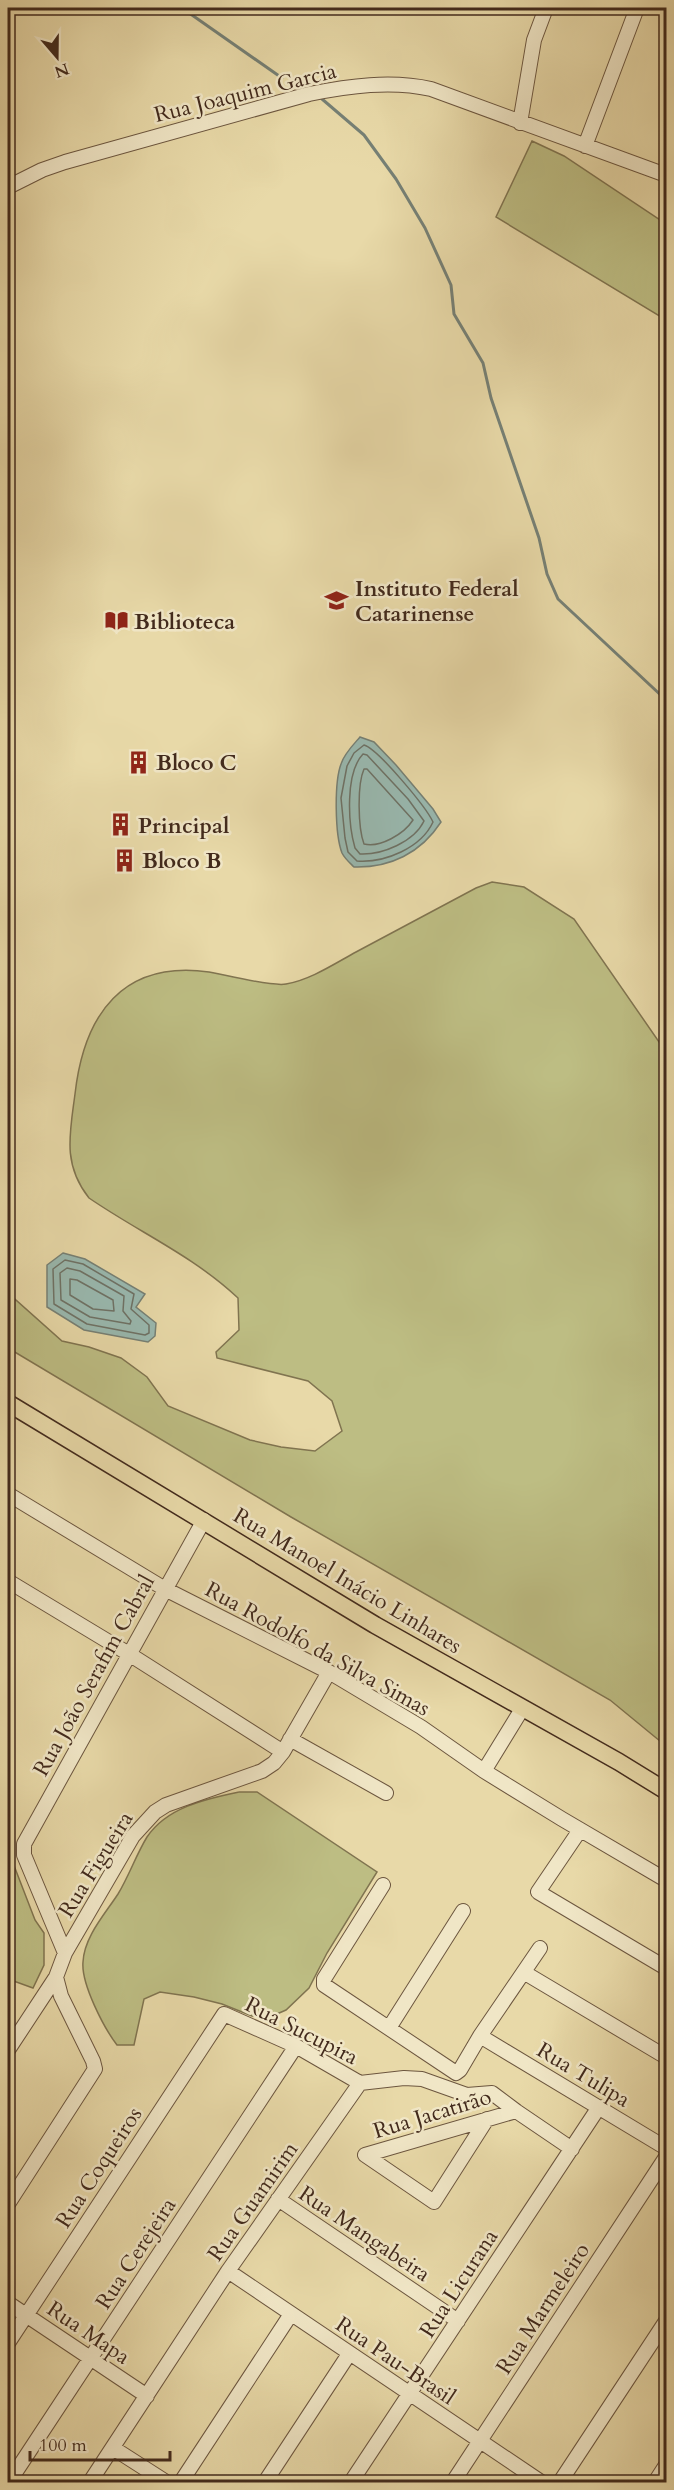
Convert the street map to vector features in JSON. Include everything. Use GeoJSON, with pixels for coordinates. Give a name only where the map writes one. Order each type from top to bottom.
{"type":"FeatureCollection","features":[{"type":"Feature","properties":{"kind":"main road","name":"Rua Manoel Inácio Linhares"},"geometry":{"type":"LineString","coordinates":[[8,1403],[375,1625],[666,1791]]}},
{"type":"Feature","properties":{"kind":"street"},"geometry":{"type":"LineString","coordinates":[[520,123],[534,40],[546,8]]}},
{"type":"Feature","properties":{"kind":"street"},"geometry":{"type":"LineString","coordinates":[[585,146],[637,8]]}},
{"type":"Feature","properties":{"kind":"street","name":"Rua Joaquim Garcia"},"geometry":{"type":"LineString","coordinates":[[8,187],[42,170],[65,162],[298,96],[344,88],[404,84],[419,86],[585,146],[665,170]]}},
{"type":"Feature","properties":{"kind":"street","name":"Rua Rodolfo da Silva Simas"},"geometry":{"type":"LineString","coordinates":[[8,1494],[165,1589],[329,1672],[421,1727],[484,1771],[666,1880]]}},
{"type":"Feature","properties":{"kind":"street","name":"Rua João Serafim Cabral"},"geometry":{"type":"LineString","coordinates":[[65,1953],[24,1855],[24,1844],[204,1520]]}},
{"type":"Feature","properties":{"kind":"street"},"geometry":{"type":"LineString","coordinates":[[8,1581],[129,1654],[283,1752]]}},
{"type":"Feature","properties":{"kind":"street","name":"Rua Figueira"},"geometry":{"type":"LineString","coordinates":[[8,2050],[56,1977],[65,1953],[133,1836],[155,1812],[180,1799],[262,1771],[274,1763],[283,1752],[329,1672]]}},
{"type":"Feature","properties":{"kind":"street"},"geometry":{"type":"LineString","coordinates":[[484,1771],[522,1709]]}},
{"type":"Feature","properties":{"kind":"street"},"geometry":{"type":"LineString","coordinates":[[290,1739],[386,1793]]}},
{"type":"Feature","properties":{"kind":"street"},"geometry":{"type":"LineString","coordinates":[[580,1830],[538,1892],[666,1968]]}},
{"type":"Feature","properties":{"kind":"street"},"geometry":{"type":"LineString","coordinates":[[383,1885],[323,1982],[324,1985],[456,2073],[540,1948]]}},
{"type":"Feature","properties":{"kind":"street"},"geometry":{"type":"LineString","coordinates":[[389,2028],[463,1911]]}},
{"type":"Feature","properties":{"kind":"street"},"geometry":{"type":"LineString","coordinates":[[525,1973],[666,2057]]}},
{"type":"Feature","properties":{"kind":"street"},"geometry":{"type":"LineString","coordinates":[[8,2204],[94,2070],[93,2061],[61,1996],[56,1977]]}},
{"type":"Feature","properties":{"kind":"street","name":"Rua Sucupira"},"geometry":{"type":"LineString","coordinates":[[224,2014],[296,2046],[360,2083]]}},
{"type":"Feature","properties":{"kind":"street","name":"Rua Coqueiros"},"geometry":{"type":"LineString","coordinates":[[8,2343],[224,2014]]}},
{"type":"Feature","properties":{"kind":"street","name":"Rua Tulipa"},"geometry":{"type":"LineString","coordinates":[[480,2036],[666,2148]]}},
{"type":"Feature","properties":{"kind":"street","name":"Rua Cerejeira"},"geometry":{"type":"LineString","coordinates":[[9,2482],[296,2046]]}},
{"type":"Feature","properties":{"kind":"street"},"geometry":{"type":"LineString","coordinates":[[360,2083],[416,2078],[467,2094],[492,2093],[516,2111]]}},
{"type":"Feature","properties":{"kind":"street","name":"Rua Guamirim"},"geometry":{"type":"LineString","coordinates":[[90,2482],[228,2271],[360,2083]]}},
{"type":"Feature","properties":{"kind":"street","name":"Rua Licurana"},"geometry":{"type":"LineString","coordinates":[[351,2482],[599,2107]]}},
{"type":"Feature","properties":{"kind":"street","name":"Rua Jacatirão"},"geometry":{"type":"LineString","coordinates":[[487,2119],[434,2202],[365,2155],[487,2119],[516,2111],[572,2149]]}},
{"type":"Feature","properties":{"kind":"street","name":"Rua Marmeleiro"},"geometry":{"type":"LineString","coordinates":[[453,2482],[666,2157]]}},
{"type":"Feature","properties":{"kind":"street","name":"Rua Mangabeira"},"geometry":{"type":"LineString","coordinates":[[278,2199],[458,2321]]}},
{"type":"Feature","properties":{"kind":"street","name":"Rua Pau-Brasil"},"geometry":{"type":"LineString","coordinates":[[228,2271],[541,2482]]}},
{"type":"Feature","properties":{"kind":"street","name":"Rua Mapa"},"geometry":{"type":"LineString","coordinates":[[8,2303],[147,2396]]}},
{"type":"Feature","properties":{"kind":"street"},"geometry":{"type":"LineString","coordinates":[[181,2482],[291,2314]]}},
{"type":"Feature","properties":{"kind":"street"},"geometry":{"type":"LineString","coordinates":[[560,2482],[666,2321]]}},
{"type":"Feature","properties":{"kind":"street"},"geometry":{"type":"LineString","coordinates":[[265,2482],[350,2354]]}},
{"type":"Feature","properties":{"kind":"street"},"geometry":{"type":"LineString","coordinates":[[113,2448],[146,2477],[166,2482]]}},
{"type":"Feature","properties":{"kind":"street"},"geometry":{"type":"LineString","coordinates":[[655,2482],[666,2465]]}},
{"type":"Feature","properties":{"kind":"green space"},"geometry":{"type":"Polygon","coordinates":[[[532,141],[564,156],[666,224],[666,320],[496,217],[532,141]]]}},
{"type":"Feature","properties":{"kind":"green space"},"geometry":{"type":"Polygon","coordinates":[[[492,882],[524,887],[574,919],[666,1052],[666,1746],[610,1700],[291,1517],[8,1348],[8,1293],[62,1341],[121,1358],[147,1377],[168,1406],[250,1440],[315,1451],[342,1431],[332,1401],[308,1381],[217,1358],[216,1352],[239,1330],[238,1298],[202,1269],[89,1198],[75,1173],[70,1148],[71,1122],[80,1065],[99,1017],[113,999],[131,984],[153,975],[179,971],[209,972],[270,984],[295,982],[322,971],[476,888],[492,882]]]}},
{"type":"Feature","properties":{"kind":"green space"},"geometry":{"type":"Polygon","coordinates":[[[239,1792],[257,1792],[377,1872],[327,1953],[309,1988],[286,2010],[270,2017],[252,2016],[222,2004],[160,1992],[144,1999],[134,2045],[117,2045],[100,2017],[89,1993],[83,1971],[84,1953],[91,1935],[118,1894],[143,1844],[155,1827],[176,1811],[188,1806],[239,1792]]]}},
{"type":"Feature","properties":{"kind":"green space"},"geometry":{"type":"Polygon","coordinates":[[[8,1850],[35,1920],[44,1933],[44,1965],[33,1988],[8,1979],[8,1850]]]}},
{"type":"Feature","properties":{"kind":"water"},"geometry":{"type":"Polygon","coordinates":[[[360,737],[374,742],[396,765],[441,822],[433,833],[414,850],[392,861],[367,867],[354,867],[343,855],[337,822],[336,796],[342,760],[360,737]]]}},
{"type":"Feature","properties":{"kind":"water"},"geometry":{"type":"Polygon","coordinates":[[[63,1253],[85,1259],[145,1294],[136,1307],[156,1323],[155,1336],[148,1342],[84,1330],[47,1307],[47,1265],[63,1253]]]}},
{"type":"Feature","properties":{"kind":"waterway"},"geometry":{"type":"LineString","coordinates":[[182,8],[282,78]]}},
{"type":"Feature","properties":{"kind":"waterway"},"geometry":{"type":"LineString","coordinates":[[322,99],[364,135],[396,179],[425,228],[451,285],[454,314],[483,363],[491,398],[539,538],[547,574],[558,599],[666,700]]}},
{"type":"Feature","properties":{"kind":"place","name":"Instituto Federal Catarinense"},"geometry":{"type":"Point","coordinates":[337,601]}},
{"type":"Feature","properties":{"kind":"place","name":"Biblioteca"},"geometry":{"type":"Point","coordinates":[116,621]}},
{"type":"Feature","properties":{"kind":"place","name":"Bloco C"},"geometry":{"type":"Point","coordinates":[138,762]}},
{"type":"Feature","properties":{"kind":"place","name":"Principal"},"geometry":{"type":"Point","coordinates":[120,825]}},
{"type":"Feature","properties":{"kind":"place","name":"Bloco B"},"geometry":{"type":"Point","coordinates":[124,860]}}]}
